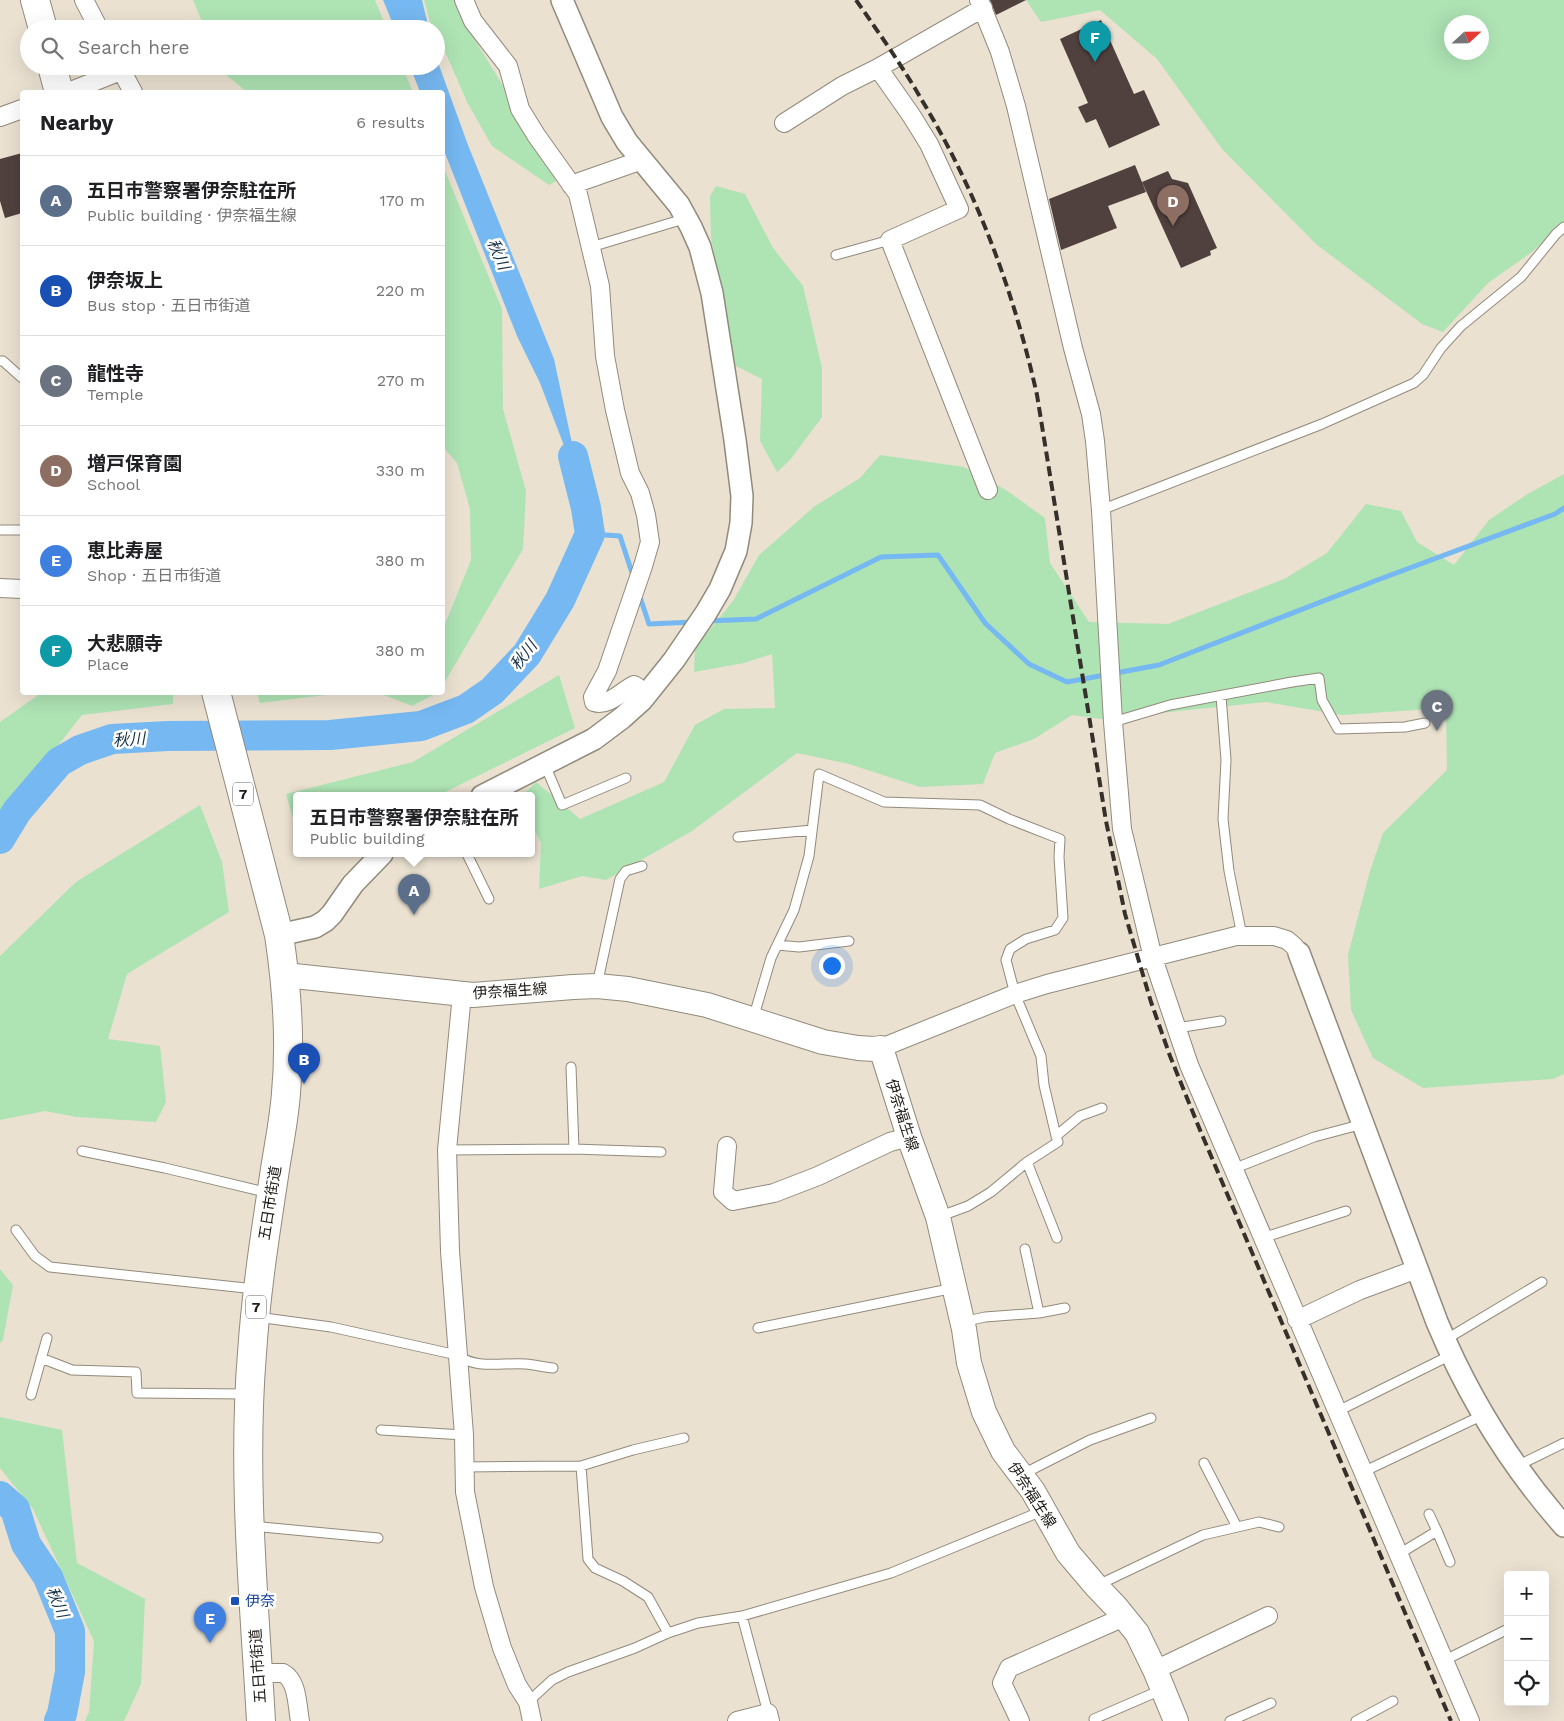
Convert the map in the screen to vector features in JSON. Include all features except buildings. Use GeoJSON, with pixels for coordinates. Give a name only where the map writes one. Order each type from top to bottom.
{"type":"FeatureCollection","features":[{"type":"Feature","properties":{"kind":"main road"},"geometry":{"type":"LineString","coordinates":[[35,0],[41,20]]}},
{"type":"Feature","properties":{"kind":"main road"},"geometry":{"type":"LineString","coordinates":[[55,75],[59,90]]}},
{"type":"Feature","properties":{"kind":"main road","name":"五日市街道"},"geometry":{"type":"LineString","coordinates":[[217,695],[279,935],[285,975],[288,1050],[286,1087],[258,1289],[248,1425],[249,1525],[261,1721]]}},
{"type":"Feature","properties":{"kind":"main road","name":"伊奈福生線"},"geometry":{"type":"LineString","coordinates":[[285,975],[474,995],[597,986],[628,989],[707,1005],[823,1042],[843,1046],[882,1048],[909,1137],[938,1217],[962,1322],[969,1362],[984,1412],[1003,1451],[1021,1475],[1068,1553],[1137,1633],[1176,1721]]}},
{"type":"Feature","properties":{"kind":"street"},"geometry":{"type":"LineString","coordinates":[[84,0],[94,20]]}},
{"type":"Feature","properties":{"kind":"street"},"geometry":{"type":"LineString","coordinates":[[464,0],[473,21],[508,66],[520,109],[578,194],[600,286],[605,356],[615,410],[630,473],[640,493],[650,542],[607,671],[593,697],[594,702],[606,702],[634,685],[647,694]]}},
{"type":"Feature","properties":{"kind":"street"},"geometry":{"type":"LineString","coordinates":[[490,792],[545,765],[601,734],[622,718],[647,694],[682,648],[720,589],[736,551],[741,522],[741,487],[712,293],[700,247],[687,218],[671,194],[622,134],[612,117],[562,0]]}},
{"type":"Feature","properties":{"kind":"street"},"geometry":{"type":"LineString","coordinates":[[784,123],[842,86],[878,68],[981,4],[1000,52],[1016,106],[1073,348],[1091,414],[1101,510],[1113,722],[1122,829],[1153,958],[1189,1065],[1336,1412],[1470,1721]]}},
{"type":"Feature","properties":{"kind":"street"},"geometry":{"type":"LineString","coordinates":[[878,68],[912,115],[929,144],[959,209],[890,240],[988,490]]}},
{"type":"Feature","properties":{"kind":"street"},"geometry":{"type":"LineString","coordinates":[[72,90],[105,75]]}},
{"type":"Feature","properties":{"kind":"street"},"geometry":{"type":"LineString","coordinates":[[124,75],[132,90]]}},
{"type":"Feature","properties":{"kind":"street"},"geometry":{"type":"LineString","coordinates":[[0,118],[20,110]]}},
{"type":"Feature","properties":{"kind":"street"},"geometry":{"type":"LineString","coordinates":[[571,185],[642,160]]}},
{"type":"Feature","properties":{"kind":"street"},"geometry":{"type":"LineString","coordinates":[[0,588],[20,589]]}},
{"type":"Feature","properties":{"kind":"street"},"geometry":{"type":"LineString","coordinates":[[279,935],[311,928],[320,924],[332,914],[360,875],[379,857]]}},
{"type":"Feature","properties":{"kind":"street"},"geometry":{"type":"LineString","coordinates":[[882,1048],[1015,994],[1047,984],[1236,936],[1274,936],[1287,940],[1299,953],[1448,1348],[1483,1415],[1517,1466],[1564,1526]]}},
{"type":"Feature","properties":{"kind":"street"},"geometry":{"type":"LineString","coordinates":[[462,994],[447,1150],[450,1251],[464,1435],[465,1492],[484,1587],[502,1648],[518,1685],[528,1702],[532,1721]]}},
{"type":"Feature","properties":{"kind":"street"},"geometry":{"type":"LineString","coordinates":[[727,1146],[723,1192],[733,1201],[774,1193],[818,1176],[890,1142],[909,1137]]}},
{"type":"Feature","properties":{"kind":"street"},"geometry":{"type":"LineString","coordinates":[[1297,1320],[1360,1290],[1417,1269]]}},
{"type":"Feature","properties":{"kind":"street"},"geometry":{"type":"LineString","coordinates":[[1159,1679],[1268,1616]]}},
{"type":"Feature","properties":{"kind":"street"},"geometry":{"type":"LineString","coordinates":[[1020,1721],[1002,1683],[1009,1668],[1124,1617]]}},
{"type":"Feature","properties":{"kind":"street"},"geometry":{"type":"LineString","coordinates":[[258,1673],[283,1673],[291,1679],[300,1721]]}},
{"type":"Feature","properties":{"kind":"street"},"geometry":{"type":"LineString","coordinates":[[737,1721],[769,1717]]}},
{"type":"Feature","properties":{"kind":"lane"},"geometry":{"type":"LineString","coordinates":[[591,247],[687,218]]}},
{"type":"Feature","properties":{"kind":"lane"},"geometry":{"type":"LineString","coordinates":[[1101,510],[1322,424],[1414,383],[1423,375],[1441,348],[1461,326],[1521,277],[1556,234],[1564,227]]}},
{"type":"Feature","properties":{"kind":"lane"},"geometry":{"type":"LineString","coordinates":[[836,256],[890,240]]}},
{"type":"Feature","properties":{"kind":"lane"},"geometry":{"type":"LineString","coordinates":[[0,361],[4,361],[20,376]]}},
{"type":"Feature","properties":{"kind":"lane"},"geometry":{"type":"LineString","coordinates":[[0,530],[20,530]]}},
{"type":"Feature","properties":{"kind":"lane"},"geometry":{"type":"LineString","coordinates":[[1113,722],[1170,705],[1318,678],[1322,700],[1338,729],[1405,727],[1425,722]]}},
{"type":"Feature","properties":{"kind":"lane"},"geometry":{"type":"LineString","coordinates":[[1221,696],[1226,760],[1223,819],[1229,871],[1242,936]]}},
{"type":"Feature","properties":{"kind":"lane"},"geometry":{"type":"LineString","coordinates":[[545,765],[562,805],[626,778]]}},
{"type":"Feature","properties":{"kind":"lane"},"geometry":{"type":"LineString","coordinates":[[753,1020],[771,958],[794,910],[809,856],[819,774],[884,802],[980,805],[1009,819],[1060,839],[1059,858],[1063,918],[1055,930],[1026,939],[1010,948],[1006,960],[1015,994],[1041,1056],[1044,1085],[1058,1142],[1027,1162],[991,1192],[968,1206],[938,1217]]}},
{"type":"Feature","properties":{"kind":"lane"},"geometry":{"type":"LineString","coordinates":[[738,837],[812,830]]}},
{"type":"Feature","properties":{"kind":"lane"},"geometry":{"type":"LineString","coordinates":[[468,857],[489,899]]}},
{"type":"Feature","properties":{"kind":"lane"},"geometry":{"type":"LineString","coordinates":[[597,986],[620,879],[626,871],[642,866]]}},
{"type":"Feature","properties":{"kind":"lane"},"geometry":{"type":"LineString","coordinates":[[777,944],[799,947],[849,941]]}},
{"type":"Feature","properties":{"kind":"lane"},"geometry":{"type":"LineString","coordinates":[[1177,1028],[1221,1021]]}},
{"type":"Feature","properties":{"kind":"lane"},"geometry":{"type":"LineString","coordinates":[[572,1067],[574,1149]]}},
{"type":"Feature","properties":{"kind":"lane"},"geometry":{"type":"LineString","coordinates":[[1056,1136],[1080,1116],[1102,1108]]}},
{"type":"Feature","properties":{"kind":"lane"},"geometry":{"type":"LineString","coordinates":[[1233,1169],[1314,1137],[1363,1124]]}},
{"type":"Feature","properties":{"kind":"lane"},"geometry":{"type":"LineString","coordinates":[[447,1150],[574,1149],[661,1152]]}},
{"type":"Feature","properties":{"kind":"lane"},"geometry":{"type":"LineString","coordinates":[[82,1151],[271,1193]]}},
{"type":"Feature","properties":{"kind":"lane"},"geometry":{"type":"LineString","coordinates":[[1027,1162],[1057,1238]]}},
{"type":"Feature","properties":{"kind":"lane"},"geometry":{"type":"LineString","coordinates":[[1262,1238],[1346,1210]]}},
{"type":"Feature","properties":{"kind":"lane"},"geometry":{"type":"LineString","coordinates":[[16,1230],[35,1256],[50,1267],[258,1289]]}},
{"type":"Feature","properties":{"kind":"lane"},"geometry":{"type":"LineString","coordinates":[[1025,1249],[1039,1313]]}},
{"type":"Feature","properties":{"kind":"lane"},"geometry":{"type":"LineString","coordinates":[[1336,1412],[1448,1348],[1542,1282]]}},
{"type":"Feature","properties":{"kind":"lane"},"geometry":{"type":"LineString","coordinates":[[758,1328],[954,1288]]}},
{"type":"Feature","properties":{"kind":"lane"},"geometry":{"type":"LineString","coordinates":[[962,1322],[985,1317],[1039,1313],[1065,1308]]}},
{"type":"Feature","properties":{"kind":"lane"},"geometry":{"type":"LineString","coordinates":[[255,1316],[331,1327],[457,1355],[473,1364],[525,1364],[553,1368]]}},
{"type":"Feature","properties":{"kind":"lane"},"geometry":{"type":"LineString","coordinates":[[31,1395],[47,1338]]}},
{"type":"Feature","properties":{"kind":"lane"},"geometry":{"type":"LineString","coordinates":[[41,1358],[72,1370],[136,1372],[137,1393],[249,1394]]}},
{"type":"Feature","properties":{"kind":"lane"},"geometry":{"type":"LineString","coordinates":[[1362,1472],[1483,1415]]}},
{"type":"Feature","properties":{"kind":"lane"},"geometry":{"type":"LineString","coordinates":[[1021,1475],[1090,1440],[1151,1418]]}},
{"type":"Feature","properties":{"kind":"lane"},"geometry":{"type":"LineString","coordinates":[[381,1430],[464,1435]]}},
{"type":"Feature","properties":{"kind":"lane"},"geometry":{"type":"LineString","coordinates":[[464,1467],[581,1466],[634,1450],[684,1438]]}},
{"type":"Feature","properties":{"kind":"lane"},"geometry":{"type":"LineString","coordinates":[[1517,1466],[1564,1443]]}},
{"type":"Feature","properties":{"kind":"lane"},"geometry":{"type":"LineString","coordinates":[[1204,1463],[1238,1527]]}},
{"type":"Feature","properties":{"kind":"lane"},"geometry":{"type":"LineString","coordinates":[[581,1466],[588,1559],[595,1568],[622,1581],[648,1597],[668,1633]]}},
{"type":"Feature","properties":{"kind":"lane"},"geometry":{"type":"LineString","coordinates":[[528,1702],[552,1680],[568,1672],[635,1648],[668,1633],[698,1623],[742,1616],[891,1573],[1043,1510]]}},
{"type":"Feature","properties":{"kind":"lane"},"geometry":{"type":"LineString","coordinates":[[1429,1514],[1450,1562]]}},
{"type":"Feature","properties":{"kind":"lane"},"geometry":{"type":"LineString","coordinates":[[1096,1586],[1203,1535],[1259,1522],[1280,1527]]}},
{"type":"Feature","properties":{"kind":"lane"},"geometry":{"type":"LineString","coordinates":[[249,1525],[378,1538]]}},
{"type":"Feature","properties":{"kind":"lane"},"geometry":{"type":"LineString","coordinates":[[1399,1554],[1437,1531]]}},
{"type":"Feature","properties":{"kind":"lane"},"geometry":{"type":"LineString","coordinates":[[742,1616],[769,1717]]}},
{"type":"Feature","properties":{"kind":"lane"},"geometry":{"type":"LineString","coordinates":[[1444,1661],[1504,1631]]}},
{"type":"Feature","properties":{"kind":"lane"},"geometry":{"type":"LineString","coordinates":[[1094,1718],[1159,1679]]}},
{"type":"Feature","properties":{"kind":"lane"},"geometry":{"type":"LineString","coordinates":[[1356,1721],[1393,1701]]}},
{"type":"Feature","properties":{"kind":"lane"},"geometry":{"type":"LineString","coordinates":[[1230,1721],[1271,1703]]}},
{"type":"Feature","properties":{"kind":"green space"},"geometry":{"type":"Polygon","coordinates":[[[193,0],[375,0],[383,20],[201,20],[193,0]]]}},
{"type":"Feature","properties":{"kind":"green space"},"geometry":{"type":"Polygon","coordinates":[[[424,0],[459,0],[475,40],[560,179],[549,185],[492,146],[467,102],[445,53],[445,20],[430,20],[424,0]]]}},
{"type":"Feature","properties":{"kind":"green space"},"geometry":{"type":"Polygon","coordinates":[[[1026,0],[1564,0],[1564,222],[1532,252],[1488,283],[1443,332],[1422,324],[1316,244],[1222,149],[1157,59],[1100,10],[1041,22],[1026,0]]]}},
{"type":"Feature","properties":{"kind":"green space"},"geometry":{"type":"Polygon","coordinates":[[[226,75],[406,75],[412,90],[245,90],[226,75]]]}},
{"type":"Feature","properties":{"kind":"green space"},"geometry":{"type":"Polygon","coordinates":[[[445,171],[502,309],[503,409],[526,491],[523,549],[445,682],[445,624],[471,560],[470,509],[457,463],[445,449],[445,171]]]}},
{"type":"Feature","properties":{"kind":"green space"},"geometry":{"type":"Polygon","coordinates":[[[716,186],[745,194],[773,248],[803,286],[822,368],[822,417],[790,460],[777,472],[760,441],[762,379],[732,364],[726,314],[711,238],[710,196],[716,186]]]}},
{"type":"Feature","properties":{"kind":"green space"},"geometry":{"type":"Polygon","coordinates":[[[880,455],[964,467],[1006,490],[1045,518],[1050,563],[1089,622],[1168,624],[1284,579],[1327,553],[1366,504],[1401,511],[1417,542],[1454,565],[1489,520],[1526,495],[1564,474],[1564,1074],[1553,1079],[1423,1088],[1373,1058],[1351,1010],[1348,955],[1370,871],[1383,833],[1447,770],[1446,708],[1342,715],[1266,702],[1102,719],[1072,715],[1034,739],[995,753],[983,784],[920,787],[849,764],[797,753],[692,831],[606,880],[582,876],[539,889],[541,843],[535,831],[535,792],[526,792],[536,782],[580,819],[664,782],[695,725],[724,709],[775,708],[772,654],[744,663],[694,672],[695,648],[733,601],[759,555],[815,506],[860,478],[880,455]]]}},
{"type":"Feature","properties":{"kind":"green space"},"geometry":{"type":"Polygon","coordinates":[[[559,675],[575,728],[445,792],[294,792],[413,762],[559,675]]]}},
{"type":"Feature","properties":{"kind":"green space"},"geometry":{"type":"Polygon","coordinates":[[[38,695],[173,695],[173,704],[82,715],[0,819],[0,722],[38,695]]]}},
{"type":"Feature","properties":{"kind":"green space"},"geometry":{"type":"Polygon","coordinates":[[[258,695],[326,695],[260,703],[258,695]]]}},
{"type":"Feature","properties":{"kind":"green space"},"geometry":{"type":"Polygon","coordinates":[[[384,695],[433,695],[412,706],[384,695]]]}},
{"type":"Feature","properties":{"kind":"green space"},"geometry":{"type":"Polygon","coordinates":[[[293,792],[293,818],[286,794],[293,792]]]}},
{"type":"Feature","properties":{"kind":"green space"},"geometry":{"type":"Polygon","coordinates":[[[200,805],[222,862],[229,912],[127,974],[108,1039],[160,1046],[166,1102],[156,1122],[77,1117],[45,1111],[0,1120],[0,956],[76,882],[200,805]]]}},
{"type":"Feature","properties":{"kind":"green space"},"geometry":{"type":"Polygon","coordinates":[[[0,1269],[13,1285],[3,1340],[0,1343],[0,1269]]]}},
{"type":"Feature","properties":{"kind":"green space"},"geometry":{"type":"Polygon","coordinates":[[[0,1417],[62,1430],[77,1563],[145,1599],[141,1684],[124,1721],[85,1721],[89,1712],[94,1641],[33,1509],[0,1468],[0,1417]]]}},
{"type":"Feature","properties":{"kind":"water"},"geometry":{"type":"Polygon","coordinates":[[[383,0],[422,0],[427,20],[391,20],[383,0]]]}},
{"type":"Feature","properties":{"kind":"water"},"geometry":{"type":"Polygon","coordinates":[[[413,75],[443,75],[468,145],[554,359],[583,495],[540,383],[517,336],[445,153],[445,90],[419,90],[413,75]]]}},
{"type":"Feature","properties":{"kind":"waterway","name":"秋川"},"geometry":{"type":"LineString","coordinates":[[0,839],[17,811],[59,762],[80,750],[112,739],[168,736],[330,735],[421,726],[466,709],[492,691],[527,654],[560,600],[590,534],[586,508],[573,456]]}},
{"type":"Feature","properties":{"kind":"waterway"},"geometry":{"type":"LineString","coordinates":[[707,621],[756,619],[881,557],[938,555],[985,623],[1029,664],[1067,682],[1159,665],[1380,579],[1555,514],[1564,508]]}},
{"type":"Feature","properties":{"kind":"waterway"},"geometry":{"type":"LineString","coordinates":[[590,534],[620,536],[634,579]]}},
{"type":"Feature","properties":{"kind":"waterway"},"geometry":{"type":"LineString","coordinates":[[639,594],[649,624],[694,622]]}},
{"type":"Feature","properties":{"kind":"waterway","name":"秋川"},"geometry":{"type":"LineString","coordinates":[[0,1496],[15,1509],[26,1544],[48,1577],[70,1631],[70,1672],[59,1721]]}},
{"type":"Feature","properties":{"kind":"railway"},"geometry":{"type":"LineString","coordinates":[[856,0],[891,50],[942,136],[977,207],[1005,281],[1028,357],[1037,395],[1106,821],[1125,914],[1151,1002],[1170,1056],[1200,1130],[1451,1721]]}},
{"type":"Feature","properties":{"kind":"place","name":"大悲願寺"},"geometry":{"type":"Point","coordinates":[1095,62]}},
{"type":"Feature","properties":{"kind":"place","name":"増戸保育園"},"geometry":{"type":"Point","coordinates":[1173,226]}},
{"type":"Feature","properties":{"kind":"place","name":"龍性寺"},"geometry":{"type":"Point","coordinates":[1437,731]}},
{"type":"Feature","properties":{"kind":"place","name":"五日市警察署伊奈駐在所"},"geometry":{"type":"Point","coordinates":[414,915]}},
{"type":"Feature","properties":{"kind":"place","name":"伊奈坂上"},"geometry":{"type":"Point","coordinates":[304,1084]}},
{"type":"Feature","properties":{"kind":"place","name":"伊奈"},"geometry":{"type":"Point","coordinates":[235,1601]}},
{"type":"Feature","properties":{"kind":"place","name":"恵比寿屋"},"geometry":{"type":"Point","coordinates":[210,1643]}}]}
